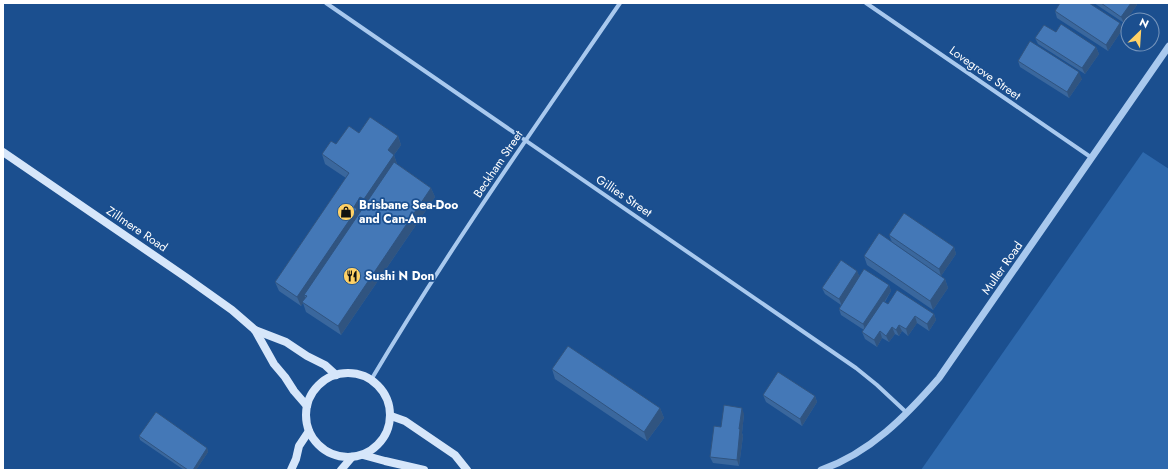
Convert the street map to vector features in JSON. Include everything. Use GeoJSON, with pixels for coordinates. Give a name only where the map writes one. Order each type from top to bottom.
{"type":"FeatureCollection","features":[{"type":"Feature","properties":{"kind":"main road","name":"Zillmere Road"},"geometry":{"type":"LineString","coordinates":[[3,152],[217,298],[232,310],[255,330],[274,364],[307,406]]}},
{"type":"Feature","properties":{"kind":"main road","name":"Zillmere Road"},"geometry":{"type":"LineString","coordinates":[[255,330],[286,342],[307,356],[325,365],[336,375]]}},
{"type":"Feature","properties":{"kind":"main road"},"geometry":{"type":"LineString","coordinates":[[348,373],[360,375],[371,380],[382,390],[388,402],[390,416],[388,428],[383,440],[374,449],[363,455],[352,458],[339,457],[326,452],[316,443],[309,431],[306,419],[307,406],[310,396],[325,380],[336,375],[348,373]]}},
{"type":"Feature","properties":{"kind":"main road"},"geometry":{"type":"LineString","coordinates":[[390,416],[405,421],[455,455],[467,470]]}},
{"type":"Feature","properties":{"kind":"main road"},"geometry":{"type":"LineString","coordinates":[[290,470],[296,459],[300,446],[309,431]]}},
{"type":"Feature","properties":{"kind":"main road"},"geometry":{"type":"LineString","coordinates":[[363,455],[424,470]]}},
{"type":"Feature","properties":{"kind":"main road"},"geometry":{"type":"LineString","coordinates":[[342,470],[352,458]]}},
{"type":"Feature","properties":{"kind":"street","name":"Gillies Street"},"geometry":{"type":"LineString","coordinates":[[326,3],[856,368],[907,413]]}},
{"type":"Feature","properties":{"kind":"street","name":"Beckham Street"},"geometry":{"type":"LineString","coordinates":[[371,380],[422,295],[620,3]]}},
{"type":"Feature","properties":{"kind":"street","name":"Lovegrove Street"},"geometry":{"type":"LineString","coordinates":[[866,3],[1092,158]]}},
{"type":"Feature","properties":{"kind":"street","name":"Muller Road"},"geometry":{"type":"LineString","coordinates":[[821,470],[849,458],[886,432],[907,413],[939,378],[1169,46]]}},
{"type":"Feature","properties":{"kind":"shaded area"},"geometry":{"type":"Polygon","coordinates":[[[1143,152],[1169,169],[1169,470],[921,470],[1143,152]]]}},
{"type":"Feature","properties":{"kind":"building"},"geometry":{"type":"Polygon","coordinates":[[[1060,3],[1089,3],[1120,23],[1106,45],[1055,11],[1060,3]]]}},
{"type":"Feature","properties":{"kind":"building"},"geometry":{"type":"Polygon","coordinates":[[[1101,3],[1131,3],[1125,12],[1120,12],[1120,16],[1101,3]]]}},
{"type":"Feature","properties":{"kind":"building"},"geometry":{"type":"Polygon","coordinates":[[[1061,24],[1096,47],[1082,68],[1035,38],[1044,25],[1056,32],[1061,24]]]}},
{"type":"Feature","properties":{"kind":"building"},"geometry":{"type":"Polygon","coordinates":[[[1030,41],[1079,72],[1067,92],[1018,61],[1030,41]]]}},
{"type":"Feature","properties":{"kind":"building","name":"Brisbane Sea-Doo and Can-Am"},"geometry":{"type":"Polygon","coordinates":[[[370,117],[398,136],[388,150],[394,155],[364,199],[360,197],[354,207],[357,209],[297,297],[275,282],[349,173],[322,154],[331,141],[336,144],[349,126],[359,133],[370,117]]]}},
{"type":"Feature","properties":{"kind":"building"},"geometry":{"type":"Polygon","coordinates":[[[394,162],[431,188],[338,326],[302,302],[307,296],[304,295],[394,162]]]}},
{"type":"Feature","properties":{"kind":"building"},"geometry":{"type":"Polygon","coordinates":[[[904,213],[954,247],[939,269],[889,235],[904,213]]]}},
{"type":"Feature","properties":{"kind":"building"},"geometry":{"type":"Polygon","coordinates":[[[879,233],[945,279],[930,301],[864,256],[879,233]]]}},
{"type":"Feature","properties":{"kind":"building"},"geometry":{"type":"Polygon","coordinates":[[[841,260],[857,271],[839,299],[822,288],[841,260]]]}},
{"type":"Feature","properties":{"kind":"building"},"geometry":{"type":"Polygon","coordinates":[[[864,269],[889,285],[863,324],[839,309],[864,269]]]}},
{"type":"Feature","properties":{"kind":"building"},"geometry":{"type":"Polygon","coordinates":[[[897,290],[934,314],[927,324],[915,316],[906,329],[899,325],[896,330],[892,327],[886,336],[880,331],[874,340],[862,332],[883,301],[888,304],[897,290]]]}},
{"type":"Feature","properties":{"kind":"building"},"geometry":{"type":"Polygon","coordinates":[[[568,346],[660,408],[644,432],[552,369],[568,346]]]}},
{"type":"Feature","properties":{"kind":"building"},"geometry":{"type":"Polygon","coordinates":[[[778,372],[815,396],[800,419],[763,395],[778,372]]]}},
{"type":"Feature","properties":{"kind":"building"},"geometry":{"type":"Polygon","coordinates":[[[724,405],[742,408],[737,460],[710,457],[714,426],[721,427],[724,405]]]}},
{"type":"Feature","properties":{"kind":"building"},"geometry":{"type":"Polygon","coordinates":[[[156,412],[207,448],[193,470],[188,470],[139,436],[156,412]]]}},
{"type":"Feature","properties":{"kind":"place","name":"Brisbane Sea-Doo and Can-Am"},"geometry":{"type":"Point","coordinates":[346,212]}},
{"type":"Feature","properties":{"kind":"place","name":"Sushi N Don"},"geometry":{"type":"Point","coordinates":[352,276]}}]}
